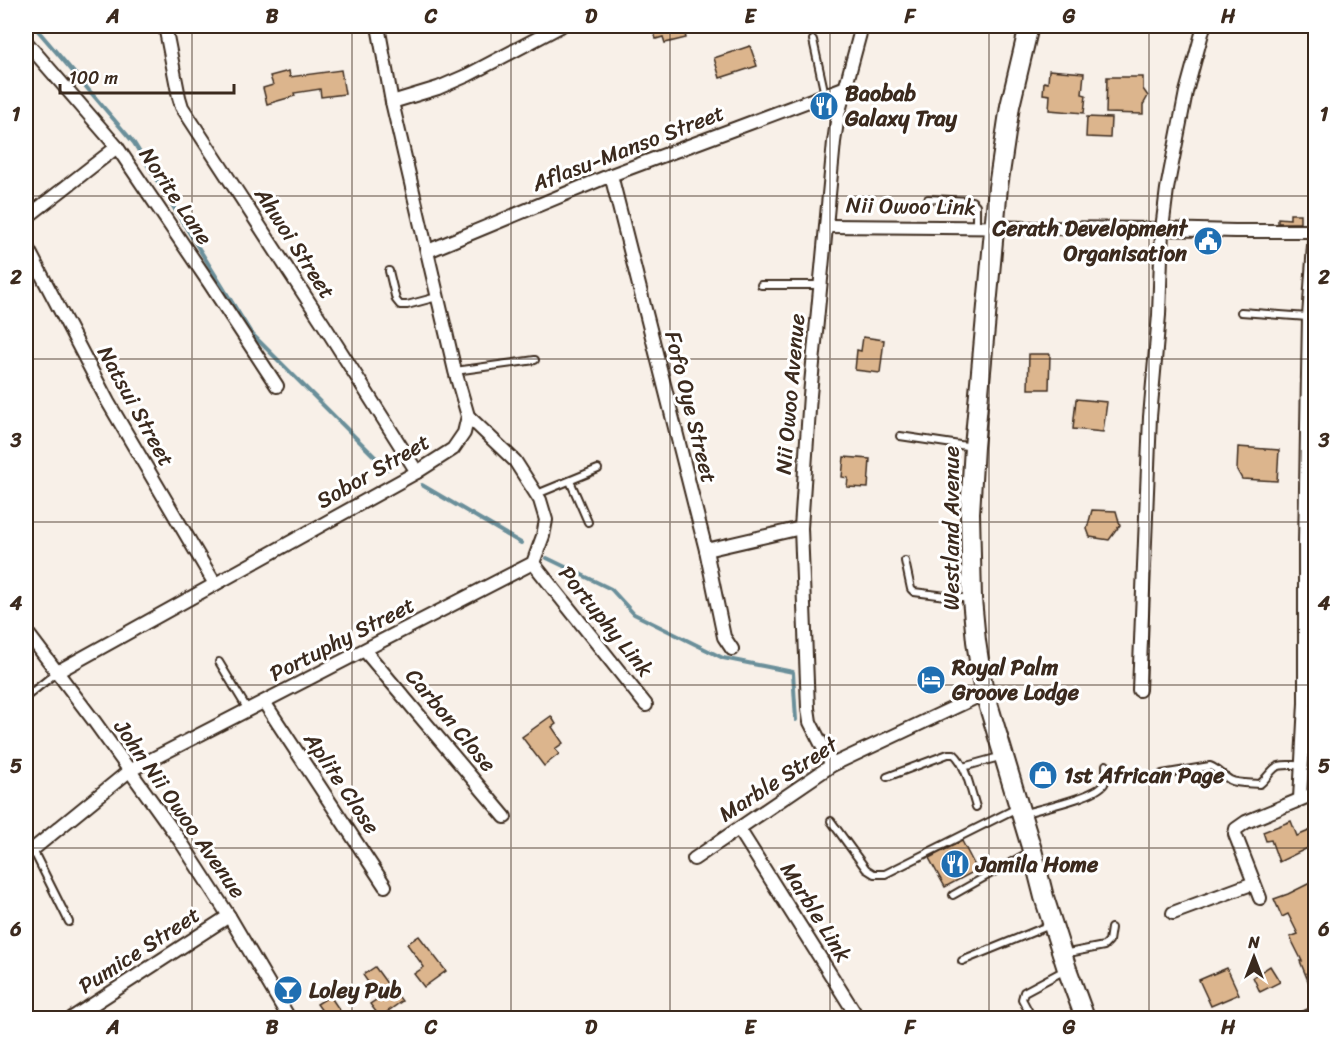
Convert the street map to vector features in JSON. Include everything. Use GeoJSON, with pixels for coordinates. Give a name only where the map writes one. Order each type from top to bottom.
{"type":"FeatureCollection","features":[{"type":"Feature","properties":{"kind":"street","name":"Ahwoi Street"},"geometry":{"type":"LineString","coordinates":[[165,26],[182,107],[417,472]]}},
{"type":"Feature","properties":{"kind":"street"},"geometry":{"type":"LineString","coordinates":[[378,26],[392,102],[455,371],[468,416],[515,461],[537,494],[546,520],[533,563]]}},
{"type":"Feature","properties":{"kind":"street"},"geometry":{"type":"LineString","coordinates":[[392,102],[438,88],[468,75],[561,26]]}},
{"type":"Feature","properties":{"kind":"street","name":"Nii Owoo Avenue"},"geometry":{"type":"LineString","coordinates":[[832,765],[810,722],[808,708],[801,528],[810,394],[834,142],[838,115],[862,26]]}},
{"type":"Feature","properties":{"kind":"street","name":"Westland Avenue"},"geometry":{"type":"LineString","coordinates":[[1029,26],[1004,139],[994,228],[970,513],[972,599],[985,693],[1053,924],[1085,1018]]}},
{"type":"Feature","properties":{"kind":"street"},"geometry":{"type":"LineString","coordinates":[[1139,690],[1150,417],[1159,315],[1162,229],[1167,189],[1186,92],[1204,26]]}},
{"type":"Feature","properties":{"kind":"street","name":"Norite Lane"},"geometry":{"type":"LineString","coordinates":[[26,42],[117,147],[277,386]]}},
{"type":"Feature","properties":{"kind":"street","name":"Aflasu-Manso Street"},"geometry":{"type":"LineString","coordinates":[[428,251],[611,175],[846,87]]}},
{"type":"Feature","properties":{"kind":"street"},"geometry":{"type":"LineString","coordinates":[[26,218],[117,147]]}},
{"type":"Feature","properties":{"kind":"street","name":"Fofo Oye Street"},"geometry":{"type":"LineString","coordinates":[[611,175],[706,550],[724,637],[732,649]]}},
{"type":"Feature","properties":{"kind":"street"},"geometry":{"type":"LineString","coordinates":[[1300,799],[1310,702],[1305,545],[1311,410],[1309,317],[1316,216]]}},
{"type":"Feature","properties":{"kind":"street","name":"Nii Owoo Link"},"geometry":{"type":"LineString","coordinates":[[827,226],[1315,231]]}},
{"type":"Feature","properties":{"kind":"street","name":"Natsui Street"},"geometry":{"type":"LineString","coordinates":[[26,245],[108,402],[215,584]]}},
{"type":"Feature","properties":{"kind":"street","name":"Sobor Street"},"geometry":{"type":"LineString","coordinates":[[57,672],[417,472],[453,449],[464,433],[468,416]]}},
{"type":"Feature","properties":{"kind":"street"},"geometry":{"type":"LineString","coordinates":[[706,550],[801,528]]}},
{"type":"Feature","properties":{"kind":"street","name":"Portuphy Street"},"geometry":{"type":"LineString","coordinates":[[28,848],[129,771],[533,563]]}},
{"type":"Feature","properties":{"kind":"street","name":"Portuphy Link"},"geometry":{"type":"LineString","coordinates":[[533,563],[646,705]]}},
{"type":"Feature","properties":{"kind":"street","name":"John Nii Owoo Avenue"},"geometry":{"type":"LineString","coordinates":[[26,631],[181,842],[229,916],[285,1017]]}},
{"type":"Feature","properties":{"kind":"street","name":"Carbon Close"},"geometry":{"type":"LineString","coordinates":[[365,651],[505,817]]}},
{"type":"Feature","properties":{"kind":"street","name":"Marble Street"},"geometry":{"type":"LineString","coordinates":[[694,859],[832,765],[985,693]]}},
{"type":"Feature","properties":{"kind":"street","name":"Aplite Close"},"geometry":{"type":"LineString","coordinates":[[264,702],[386,886]]}},
{"type":"Feature","properties":{"kind":"street"},"geometry":{"type":"LineString","coordinates":[[1260,898],[1235,834],[1236,829],[1246,822],[1316,793]]}},
{"type":"Feature","properties":{"kind":"street","name":"Marble Link"},"geometry":{"type":"LineString","coordinates":[[739,829],[858,1018]]}},
{"type":"Feature","properties":{"kind":"street"},"geometry":{"type":"LineString","coordinates":[[1173,913],[1254,883]]}},
{"type":"Feature","properties":{"kind":"street","name":"Pumice Street"},"geometry":{"type":"LineString","coordinates":[[72,1018],[229,916]]}},
{"type":"Feature","properties":{"kind":"street"},"geometry":{"type":"LineString","coordinates":[[1305,1018],[1316,1013]]}},
{"type":"Feature","properties":{"kind":"lane"},"geometry":{"type":"LineString","coordinates":[[813,40],[825,95]]}},
{"type":"Feature","properties":{"kind":"lane"},"geometry":{"type":"LineString","coordinates":[[927,200],[972,201],[976,205],[976,228]]}},
{"type":"Feature","properties":{"kind":"lane"},"geometry":{"type":"LineString","coordinates":[[389,271],[396,300],[400,305],[438,297]]}},
{"type":"Feature","properties":{"kind":"lane"},"geometry":{"type":"LineString","coordinates":[[761,285],[821,285]]}},
{"type":"Feature","properties":{"kind":"lane"},"geometry":{"type":"LineString","coordinates":[[1241,312],[1309,317]]}},
{"type":"Feature","properties":{"kind":"lane"},"geometry":{"type":"LineString","coordinates":[[455,371],[535,360]]}},
{"type":"Feature","properties":{"kind":"lane"},"geometry":{"type":"LineString","coordinates":[[900,436],[974,447]]}},
{"type":"Feature","properties":{"kind":"lane"},"geometry":{"type":"LineString","coordinates":[[537,494],[598,469]]}},
{"type":"Feature","properties":{"kind":"lane"},"geometry":{"type":"LineString","coordinates":[[570,481],[588,522]]}},
{"type":"Feature","properties":{"kind":"lane"},"geometry":{"type":"LineString","coordinates":[[905,561],[911,589],[914,592],[972,599]]}},
{"type":"Feature","properties":{"kind":"lane"},"geometry":{"type":"LineString","coordinates":[[219,662],[248,711]]}},
{"type":"Feature","properties":{"kind":"lane"},"geometry":{"type":"LineString","coordinates":[[26,697],[57,672]]}},
{"type":"Feature","properties":{"kind":"lane"},"geometry":{"type":"LineString","coordinates":[[887,777],[948,754],[954,754],[963,767],[976,807]]}},
{"type":"Feature","properties":{"kind":"lane"},"geometry":{"type":"LineString","coordinates":[[963,767],[1003,756]]}},
{"type":"Feature","properties":{"kind":"lane"},"geometry":{"type":"LineString","coordinates":[[831,821],[866,869],[874,874],[885,874],[1020,811],[1080,797],[1097,789],[1103,786],[1106,779],[1106,765]]}},
{"type":"Feature","properties":{"kind":"lane"},"geometry":{"type":"LineString","coordinates":[[1162,774],[1210,766],[1216,768],[1230,780],[1260,784],[1279,766],[1302,765]]}},
{"type":"Feature","properties":{"kind":"lane"},"geometry":{"type":"LineString","coordinates":[[28,848],[69,922]]}},
{"type":"Feature","properties":{"kind":"lane"},"geometry":{"type":"LineString","coordinates":[[953,895],[1032,850]]}},
{"type":"Feature","properties":{"kind":"lane"},"geometry":{"type":"LineString","coordinates":[[962,961],[1053,924]]}},
{"type":"Feature","properties":{"kind":"lane"},"geometry":{"type":"LineString","coordinates":[[1030,1014],[1022,999],[1024,992],[1065,962],[1104,946],[1109,941],[1111,928]]}},
{"type":"Feature","properties":{"kind":"building"},"geometry":{"type":"Polygon","coordinates":[[[652,26],[683,26],[686,38],[665,43],[663,37],[656,39],[652,26]]]}},
{"type":"Feature","properties":{"kind":"building"},"geometry":{"type":"Polygon","coordinates":[[[750,46],[757,66],[720,78],[714,58],[750,46]]]}},
{"type":"Feature","properties":{"kind":"building"},"geometry":{"type":"Polygon","coordinates":[[[341,70],[345,94],[321,97],[320,89],[294,93],[295,96],[267,104],[263,88],[273,85],[270,76],[289,71],[290,77],[341,70]]]}},
{"type":"Feature","properties":{"kind":"building"},"geometry":{"type":"Polygon","coordinates":[[[1049,70],[1084,73],[1082,94],[1086,95],[1084,113],[1049,110],[1050,95],[1043,94],[1044,82],[1048,83],[1049,70]]]}},
{"type":"Feature","properties":{"kind":"building"},"geometry":{"type":"Polygon","coordinates":[[[1107,77],[1143,77],[1143,89],[1148,96],[1143,105],[1143,114],[1106,113],[1107,77]]]}},
{"type":"Feature","properties":{"kind":"building"},"geometry":{"type":"Polygon","coordinates":[[[1087,117],[1111,118],[1110,138],[1086,137],[1087,117]]]}},
{"type":"Feature","properties":{"kind":"building"},"geometry":{"type":"Polygon","coordinates":[[[1290,214],[1300,214],[1300,223],[1278,223],[1278,218],[1290,219],[1290,214]]]}},
{"type":"Feature","properties":{"kind":"building"},"geometry":{"type":"Polygon","coordinates":[[[863,337],[884,340],[880,373],[855,370],[857,350],[861,351],[863,337]]]}},
{"type":"Feature","properties":{"kind":"building"},"geometry":{"type":"Polygon","coordinates":[[[1029,354],[1050,354],[1049,389],[1028,389],[1029,354]]]}},
{"type":"Feature","properties":{"kind":"building"},"geometry":{"type":"Polygon","coordinates":[[[1076,399],[1107,402],[1103,432],[1073,429],[1076,399]]]}},
{"type":"Feature","properties":{"kind":"building"},"geometry":{"type":"Polygon","coordinates":[[[1238,447],[1279,450],[1277,481],[1242,479],[1237,470],[1238,447]]]}},
{"type":"Feature","properties":{"kind":"building"},"geometry":{"type":"Polygon","coordinates":[[[844,457],[870,459],[868,488],[847,487],[848,478],[842,477],[844,457]]]}},
{"type":"Feature","properties":{"kind":"building"},"geometry":{"type":"Polygon","coordinates":[[[1092,510],[1116,511],[1120,525],[1109,540],[1090,537],[1087,529],[1092,510]]]}},
{"type":"Feature","properties":{"kind":"building"},"geometry":{"type":"Polygon","coordinates":[[[551,716],[556,724],[552,727],[563,743],[555,749],[559,754],[544,766],[522,737],[551,716]]]}},
{"type":"Feature","properties":{"kind":"building"},"geometry":{"type":"Polygon","coordinates":[[[1291,821],[1297,836],[1316,828],[1316,844],[1279,862],[1271,840],[1266,841],[1263,832],[1291,821]]]}},
{"type":"Feature","properties":{"kind":"building"},"geometry":{"type":"Polygon","coordinates":[[[962,841],[977,870],[945,887],[929,858],[962,841]]]}},
{"type":"Feature","properties":{"kind":"building"},"geometry":{"type":"Polygon","coordinates":[[[1316,880],[1316,902],[1309,905],[1316,919],[1316,944],[1312,946],[1316,958],[1315,998],[1300,961],[1302,961],[1290,937],[1298,934],[1288,914],[1282,917],[1274,899],[1316,880]]]}},
{"type":"Feature","properties":{"kind":"building"},"geometry":{"type":"Polygon","coordinates":[[[419,936],[446,971],[424,987],[414,974],[424,967],[407,944],[419,936]]]}},
{"type":"Feature","properties":{"kind":"building"},"geometry":{"type":"Polygon","coordinates":[[[1270,966],[1280,982],[1260,992],[1253,977],[1270,966]]]}},
{"type":"Feature","properties":{"kind":"building"},"geometry":{"type":"Polygon","coordinates":[[[375,967],[402,1001],[380,1017],[370,1004],[379,998],[363,975],[375,967]]]}},
{"type":"Feature","properties":{"kind":"building"},"geometry":{"type":"Polygon","coordinates":[[[1227,968],[1239,994],[1211,1006],[1199,980],[1227,968]]]}},
{"type":"Feature","properties":{"kind":"building"},"geometry":{"type":"Polygon","coordinates":[[[330,996],[345,1018],[327,1018],[317,1004],[330,996]]]}},
{"type":"Feature","properties":{"kind":"waterway"},"geometry":{"type":"LineString","coordinates":[[34,26],[134,143],[251,333],[387,469]]}},
{"type":"Feature","properties":{"kind":"waterway"},"geometry":{"type":"LineString","coordinates":[[422,485],[521,543]]}},
{"type":"Feature","properties":{"kind":"waterway"},"geometry":{"type":"LineString","coordinates":[[547,558],[611,589],[634,614],[723,658],[793,672],[796,720]]}},
{"type":"Feature","properties":{"kind":"place","name":"Baobab Galaxy Tray"},"geometry":{"type":"Point","coordinates":[824,106]}},
{"type":"Feature","properties":{"kind":"place","name":"Cerath Development Organisation"},"geometry":{"type":"Point","coordinates":[1208,241]}},
{"type":"Feature","properties":{"kind":"place","name":"Royal Palm Groove Lodge"},"geometry":{"type":"Point","coordinates":[931,680]}},
{"type":"Feature","properties":{"kind":"place","name":"1st African Page"},"geometry":{"type":"Point","coordinates":[1043,775]}},
{"type":"Feature","properties":{"kind":"place","name":"Jamila Home"},"geometry":{"type":"Point","coordinates":[955,864]}},
{"type":"Feature","properties":{"kind":"place","name":"Loley Pub"},"geometry":{"type":"Point","coordinates":[288,990]}}]}
